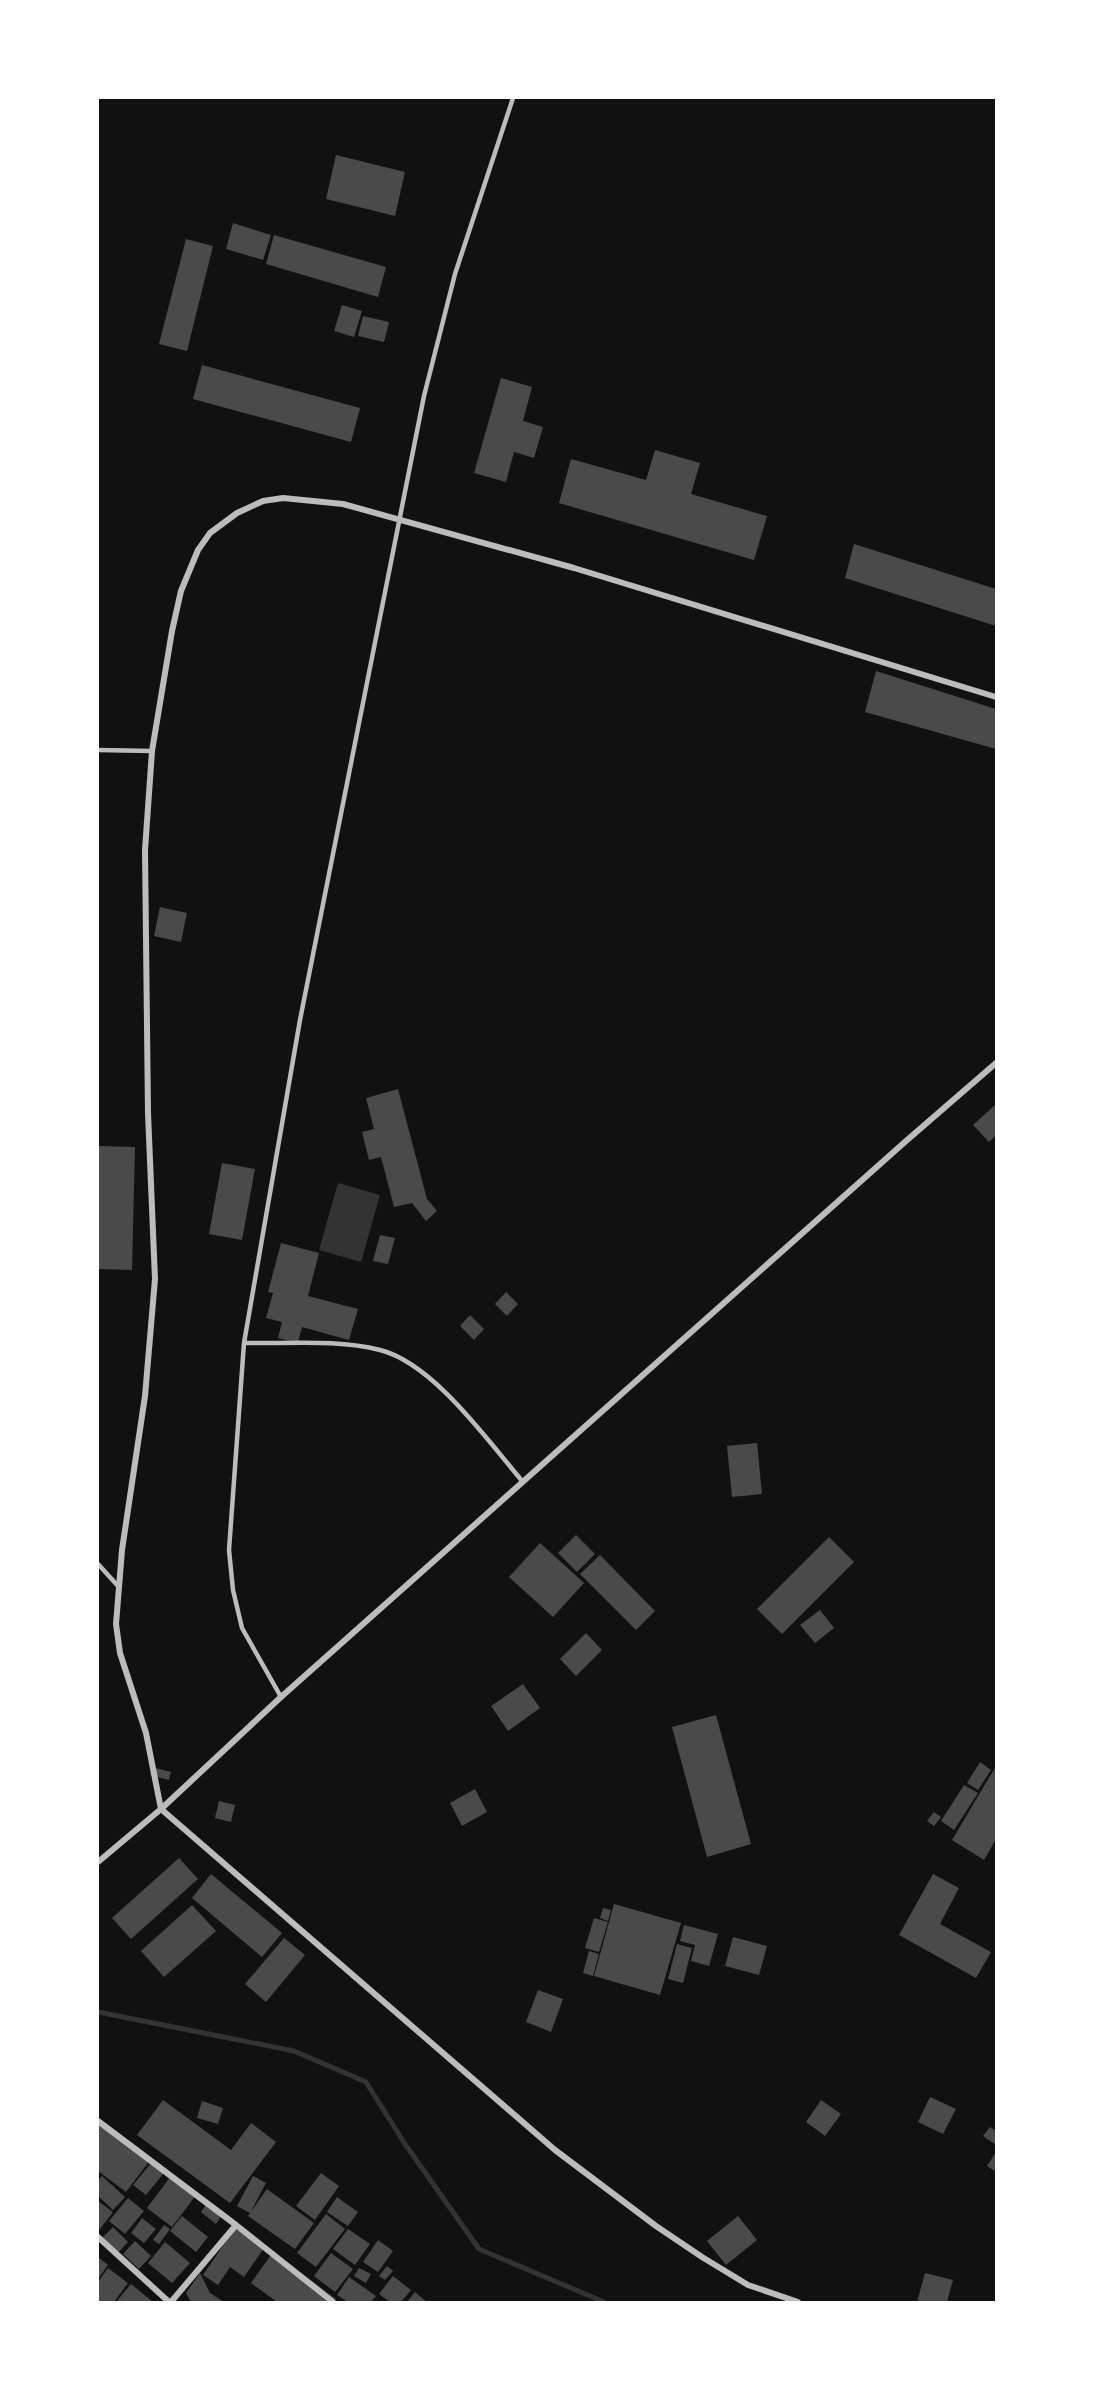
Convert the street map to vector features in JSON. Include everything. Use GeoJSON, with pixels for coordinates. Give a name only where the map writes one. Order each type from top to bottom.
{"type":"FeatureCollection","features":[{"type":"Feature","properties":{"kind":"street"},"geometry":{"type":"LineString","coordinates":[[798,2302],[748,2285],[702,2258],[555,2150],[161,1809],[146,1733],[120,1653],[116,1624],[122,1550],[145,1396],[155,1279],[148,1113],[145,850],[152,751],[181,591],[198,550],[210,532],[237,513],[263,501],[283,498],[343,504],[574,568],[996,697]]}},
{"type":"Feature","properties":{"kind":"street"},"geometry":{"type":"LineString","coordinates":[[98,1862],[161,1809],[281,1697],[996,1064]]}},
{"type":"Feature","properties":{"kind":"street"},"geometry":{"type":"LineString","coordinates":[[98,2121],[236,2225],[333,2302]]}},
{"type":"Feature","properties":{"kind":"street"},"geometry":{"type":"LineString","coordinates":[[98,2238],[170,2302],[236,2225]]}},
{"type":"Feature","properties":{"kind":"lane"},"geometry":{"type":"LineString","coordinates":[[281,1697],[242,1628],[232,1580],[229,1550],[244,1343],[298,1031],[424,396],[455,274],[513,98]]}},
{"type":"Feature","properties":{"kind":"lane"},"geometry":{"type":"LineString","coordinates":[[98,750],[152,751]]}},
{"type":"Feature","properties":{"kind":"lane"},"geometry":{"type":"LineString","coordinates":[[244,1343],[345,1345],[382,1350],[410,1363],[437,1384],[459,1407],[523,1482]]}},
{"type":"Feature","properties":{"kind":"lane"},"geometry":{"type":"LineString","coordinates":[[98,1564],[118,1586]]}},
{"type":"Feature","properties":{"kind":"shaded area"},"geometry":{"type":"Polygon","coordinates":[[[338,1183],[380,1195],[361,1262],[319,1250],[338,1183]]]}},
{"type":"Feature","properties":{"kind":"building"},"geometry":{"type":"Polygon","coordinates":[[[336,155],[405,172],[395,216],[326,199],[336,155]]]}},
{"type":"Feature","properties":{"kind":"building"},"geometry":{"type":"Polygon","coordinates":[[[233,223],[271,235],[263,260],[226,249],[233,223]]]}},
{"type":"Feature","properties":{"kind":"building"},"geometry":{"type":"Polygon","coordinates":[[[274,235],[386,267],[378,297],[266,264],[274,235]]]}},
{"type":"Feature","properties":{"kind":"building"},"geometry":{"type":"Polygon","coordinates":[[[186,239],[213,246],[187,351],[159,344],[186,239]]]}},
{"type":"Feature","properties":{"kind":"building"},"geometry":{"type":"Polygon","coordinates":[[[342,305],[362,311],[354,337],[334,331],[342,305]]]}},
{"type":"Feature","properties":{"kind":"building"},"geometry":{"type":"Polygon","coordinates":[[[363,316],[389,322],[384,342],[358,336],[363,316]]]}},
{"type":"Feature","properties":{"kind":"building"},"geometry":{"type":"Polygon","coordinates":[[[202,365],[360,408],[351,442],[193,399],[202,365]]]}},
{"type":"Feature","properties":{"kind":"building"},"geometry":{"type":"Polygon","coordinates":[[[501,378],[532,387],[523,421],[543,427],[534,458],[514,452],[506,482],[474,473],[501,378]]]}},
{"type":"Feature","properties":{"kind":"building"},"geometry":{"type":"Polygon","coordinates":[[[655,450],[700,463],[691,494],[767,516],[754,560],[559,503],[571,459],[646,480],[655,450]]]}},
{"type":"Feature","properties":{"kind":"building"},"geometry":{"type":"Polygon","coordinates":[[[854,544],[996,589],[996,626],[845,578],[854,544]]]}},
{"type":"Feature","properties":{"kind":"building"},"geometry":{"type":"Polygon","coordinates":[[[876,671],[996,709],[996,749],[865,712],[876,671]]]}},
{"type":"Feature","properties":{"kind":"building"},"geometry":{"type":"Polygon","coordinates":[[[160,907],[187,913],[181,942],[154,936],[160,907]]]}},
{"type":"Feature","properties":{"kind":"building"},"geometry":{"type":"Polygon","coordinates":[[[398,1089],[427,1199],[437,1211],[426,1221],[412,1203],[394,1207],[381,1157],[369,1160],[362,1132],[374,1129],[366,1098],[398,1089]]]}},
{"type":"Feature","properties":{"kind":"building"},"geometry":{"type":"Polygon","coordinates":[[[996,1104],[996,1135],[989,1142],[973,1125],[996,1104]]]}},
{"type":"Feature","properties":{"kind":"building"},"geometry":{"type":"Polygon","coordinates":[[[98,1146],[135,1147],[132,1270],[98,1269],[98,1146]]]}},
{"type":"Feature","properties":{"kind":"building"},"geometry":{"type":"Polygon","coordinates":[[[222,1163],[255,1169],[242,1240],[209,1234],[222,1163]]]}},
{"type":"Feature","properties":{"kind":"building"},"geometry":{"type":"Polygon","coordinates":[[[380,1235],[395,1238],[388,1264],[373,1261],[380,1235]]]}},
{"type":"Feature","properties":{"kind":"building"},"geometry":{"type":"Polygon","coordinates":[[[281,1243],[319,1253],[308,1296],[358,1309],[349,1340],[302,1327],[298,1343],[278,1338],[282,1322],[266,1318],[273,1293],[268,1292],[281,1243]]]}},
{"type":"Feature","properties":{"kind":"building"},"geometry":{"type":"Polygon","coordinates":[[[506,1292],[518,1304],[507,1316],[495,1304],[506,1292]]]}},
{"type":"Feature","properties":{"kind":"building"},"geometry":{"type":"Polygon","coordinates":[[[470,1315],[484,1329],[474,1340],[460,1326],[470,1315]]]}},
{"type":"Feature","properties":{"kind":"building"},"geometry":{"type":"Polygon","coordinates":[[[757,1443],[762,1494],[732,1497],[727,1446],[757,1443]]]}},
{"type":"Feature","properties":{"kind":"building"},"geometry":{"type":"Polygon","coordinates":[[[576,1535],[595,1554],[577,1572],[558,1553],[576,1535]]]}},
{"type":"Feature","properties":{"kind":"building"},"geometry":{"type":"Polygon","coordinates":[[[829,1537],[854,1562],[782,1634],[757,1609],[829,1537]]]}},
{"type":"Feature","properties":{"kind":"building"},"geometry":{"type":"Polygon","coordinates":[[[540,1543],[584,1583],[553,1617],[509,1577],[540,1543]]]}},
{"type":"Feature","properties":{"kind":"building"},"geometry":{"type":"Polygon","coordinates":[[[600,1555],[655,1611],[636,1630],[580,1574],[600,1555]]]}},
{"type":"Feature","properties":{"kind":"building"},"geometry":{"type":"Polygon","coordinates":[[[820,1610],[834,1628],[815,1643],[800,1625],[820,1610]]]}},
{"type":"Feature","properties":{"kind":"building"},"geometry":{"type":"Polygon","coordinates":[[[586,1633],[602,1650],[576,1676],[560,1659],[586,1633]]]}},
{"type":"Feature","properties":{"kind":"building"},"geometry":{"type":"Polygon","coordinates":[[[523,1684],[540,1708],[508,1731],[491,1706],[523,1684]]]}},
{"type":"Feature","properties":{"kind":"building"},"geometry":{"type":"Polygon","coordinates":[[[716,1715],[751,1844],[707,1857],[672,1727],[716,1715]]]}},
{"type":"Feature","properties":{"kind":"building"},"geometry":{"type":"Polygon","coordinates":[[[980,1762],[991,1770],[978,1790],[967,1783],[980,1762]]]}},
{"type":"Feature","properties":{"kind":"building"},"geometry":{"type":"Polygon","coordinates":[[[996,1766],[996,1839],[984,1860],[952,1840],[996,1766]]]}},
{"type":"Feature","properties":{"kind":"building"},"geometry":{"type":"Polygon","coordinates":[[[152,1767],[171,1772],[169,1780],[150,1775],[152,1767]]]}},
{"type":"Feature","properties":{"kind":"building"},"geometry":{"type":"Polygon","coordinates":[[[964,1785],[978,1793],[954,1830],[941,1821],[964,1785]]]}},
{"type":"Feature","properties":{"kind":"building"},"geometry":{"type":"Polygon","coordinates":[[[475,1789],[487,1812],[462,1826],[450,1803],[475,1789]]]}},
{"type":"Feature","properties":{"kind":"building"},"geometry":{"type":"Polygon","coordinates":[[[219,1801],[235,1805],[231,1822],[215,1818],[219,1801]]]}},
{"type":"Feature","properties":{"kind":"building"},"geometry":{"type":"Polygon","coordinates":[[[934,1812],[941,1817],[934,1826],[927,1821],[934,1812]]]}},
{"type":"Feature","properties":{"kind":"building"},"geometry":{"type":"Polygon","coordinates":[[[179,1858],[198,1879],[131,1939],[112,1918],[179,1858]]]}},
{"type":"Feature","properties":{"kind":"building"},"geometry":{"type":"Polygon","coordinates":[[[211,1874],[282,1933],[262,1957],[192,1898],[211,1874]]]}},
{"type":"Feature","properties":{"kind":"building"},"geometry":{"type":"Polygon","coordinates":[[[933,1874],[959,1888],[940,1924],[991,1952],[976,1978],[899,1935],[933,1874]]]}},
{"type":"Feature","properties":{"kind":"building"},"geometry":{"type":"Polygon","coordinates":[[[614,1904],[681,1923],[660,1995],[594,1976],[614,1904]]]}},
{"type":"Feature","properties":{"kind":"building"},"geometry":{"type":"Polygon","coordinates":[[[192,1905],[216,1931],[164,1977],[141,1951],[192,1905]]]}},
{"type":"Feature","properties":{"kind":"building"},"geometry":{"type":"Polygon","coordinates":[[[603,1908],[611,1910],[608,1921],[600,1918],[603,1908]]]}},
{"type":"Feature","properties":{"kind":"building"},"geometry":{"type":"Polygon","coordinates":[[[594,1918],[608,1922],[599,1952],[585,1948],[594,1918]]]}},
{"type":"Feature","properties":{"kind":"building"},"geometry":{"type":"Polygon","coordinates":[[[684,1925],[718,1934],[709,1966],[691,1961],[695,1945],[680,1941],[684,1925]]]}},
{"type":"Feature","properties":{"kind":"building"},"geometry":{"type":"Polygon","coordinates":[[[733,1937],[767,1946],[759,1975],[725,1966],[733,1937]]]}},
{"type":"Feature","properties":{"kind":"building"},"geometry":{"type":"Polygon","coordinates":[[[284,1938],[305,1955],[266,2002],[245,1984],[284,1938]]]}},
{"type":"Feature","properties":{"kind":"building"},"geometry":{"type":"Polygon","coordinates":[[[677,1944],[692,1948],[683,1983],[668,1979],[677,1944]]]}},
{"type":"Feature","properties":{"kind":"building"},"geometry":{"type":"Polygon","coordinates":[[[589,1951],[599,1954],[593,1976],[583,1973],[589,1951]]]}},
{"type":"Feature","properties":{"kind":"building"},"geometry":{"type":"Polygon","coordinates":[[[538,1990],[563,1999],[551,2032],[526,2022],[538,1990]]]}},
{"type":"Feature","properties":{"kind":"building"},"geometry":{"type":"Polygon","coordinates":[[[930,2097],[956,2109],[943,2134],[918,2122],[930,2097]]]}},
{"type":"Feature","properties":{"kind":"building"},"geometry":{"type":"Polygon","coordinates":[[[163,2100],[231,2150],[251,2123],[276,2142],[230,2203],[137,2135],[163,2100]]]}},
{"type":"Feature","properties":{"kind":"building"},"geometry":{"type":"Polygon","coordinates":[[[821,2100],[841,2114],[825,2136],[806,2122],[821,2100]]]}},
{"type":"Feature","properties":{"kind":"building"},"geometry":{"type":"Polygon","coordinates":[[[202,2101],[223,2108],[218,2124],[197,2118],[202,2101]]]}},
{"type":"Feature","properties":{"kind":"building"},"geometry":{"type":"Polygon","coordinates":[[[98,2119],[151,2159],[126,2192],[98,2171],[98,2119]]]}},
{"type":"Feature","properties":{"kind":"building"},"geometry":{"type":"Polygon","coordinates":[[[990,2127],[996,2131],[996,2145],[983,2136],[990,2127]]]}},
{"type":"Feature","properties":{"kind":"building"},"geometry":{"type":"Polygon","coordinates":[[[996,2152],[996,2172],[987,2166],[996,2152]]]}},
{"type":"Feature","properties":{"kind":"building"},"geometry":{"type":"Polygon","coordinates":[[[151,2163],[164,2173],[146,2195],[133,2185],[151,2163]]]}},
{"type":"Feature","properties":{"kind":"building"},"geometry":{"type":"Polygon","coordinates":[[[321,2173],[339,2186],[315,2220],[296,2206],[321,2173]]]}},
{"type":"Feature","properties":{"kind":"building"},"geometry":{"type":"Polygon","coordinates":[[[102,2176],[125,2197],[113,2210],[98,2196],[98,2181],[102,2176]]]}},
{"type":"Feature","properties":{"kind":"building"},"geometry":{"type":"Polygon","coordinates":[[[171,2176],[196,2195],[172,2227],[147,2208],[171,2176]]]}},
{"type":"Feature","properties":{"kind":"building"},"geometry":{"type":"Polygon","coordinates":[[[253,2176],[266,2183],[250,2213],[237,2206],[253,2176]]]}},
{"type":"Feature","properties":{"kind":"building"},"geometry":{"type":"Polygon","coordinates":[[[267,2189],[314,2223],[295,2249],[248,2216],[267,2189]]]}},
{"type":"Feature","properties":{"kind":"building"},"geometry":{"type":"Polygon","coordinates":[[[337,2197],[358,2212],[348,2226],[327,2212],[337,2197]]]}},
{"type":"Feature","properties":{"kind":"building"},"geometry":{"type":"Polygon","coordinates":[[[128,2198],[144,2211],[125,2234],[109,2221],[128,2198]]]}},
{"type":"Feature","properties":{"kind":"building"},"geometry":{"type":"Polygon","coordinates":[[[98,2201],[113,2212],[100,2229],[98,2227],[98,2201]]]}},
{"type":"Feature","properties":{"kind":"building"},"geometry":{"type":"Polygon","coordinates":[[[208,2201],[224,2212],[216,2224],[201,2212],[208,2201]]]}},
{"type":"Feature","properties":{"kind":"building"},"geometry":{"type":"Polygon","coordinates":[[[326,2214],[345,2229],[316,2267],[297,2253],[326,2214]]]}},
{"type":"Feature","properties":{"kind":"building"},"geometry":{"type":"Polygon","coordinates":[[[182,2216],[208,2237],[196,2252],[170,2231],[182,2216]]]}},
{"type":"Feature","properties":{"kind":"building"},"geometry":{"type":"Polygon","coordinates":[[[738,2216],[757,2240],[726,2265],[707,2241],[738,2216]]]}},
{"type":"Feature","properties":{"kind":"building"},"geometry":{"type":"Polygon","coordinates":[[[142,2218],[156,2229],[144,2243],[131,2233],[142,2218]]]}},
{"type":"Feature","properties":{"kind":"building"},"geometry":{"type":"Polygon","coordinates":[[[164,2225],[170,2229],[159,2244],[153,2240],[164,2225]]]}},
{"type":"Feature","properties":{"kind":"building"},"geometry":{"type":"Polygon","coordinates":[[[113,2227],[128,2242],[115,2256],[100,2240],[113,2227]]]}},
{"type":"Feature","properties":{"kind":"building"},"geometry":{"type":"Polygon","coordinates":[[[235,2228],[264,2248],[244,2277],[230,2267],[218,2285],[203,2275],[235,2228]]]}},
{"type":"Feature","properties":{"kind":"building"},"geometry":{"type":"Polygon","coordinates":[[[348,2229],[370,2244],[355,2265],[333,2249],[348,2229]]]}},
{"type":"Feature","properties":{"kind":"building"},"geometry":{"type":"Polygon","coordinates":[[[378,2240],[393,2251],[378,2272],[363,2262],[378,2240]]]}},
{"type":"Feature","properties":{"kind":"building"},"geometry":{"type":"Polygon","coordinates":[[[135,2241],[151,2256],[139,2269],[123,2254],[135,2241]]]}},
{"type":"Feature","properties":{"kind":"building"},"geometry":{"type":"Polygon","coordinates":[[[165,2242],[190,2263],[172,2283],[148,2263],[165,2242]]]}},
{"type":"Feature","properties":{"kind":"building"},"geometry":{"type":"Polygon","coordinates":[[[273,2252],[336,2299],[333,2302],[277,2302],[251,2283],[273,2252]]]}},
{"type":"Feature","properties":{"kind":"building"},"geometry":{"type":"Polygon","coordinates":[[[331,2253],[353,2269],[335,2292],[314,2276],[331,2253]]]}},
{"type":"Feature","properties":{"kind":"building"},"geometry":{"type":"Polygon","coordinates":[[[98,2257],[108,2265],[98,2279],[98,2257]]]}},
{"type":"Feature","properties":{"kind":"building"},"geometry":{"type":"Polygon","coordinates":[[[387,2266],[393,2271],[385,2280],[379,2276],[387,2266]]]}},
{"type":"Feature","properties":{"kind":"building"},"geometry":{"type":"Polygon","coordinates":[[[108,2268],[128,2283],[114,2302],[98,2302],[98,2282],[108,2268]]]}},
{"type":"Feature","properties":{"kind":"building"},"geometry":{"type":"Polygon","coordinates":[[[359,2268],[371,2274],[366,2283],[354,2276],[359,2268]]]}},
{"type":"Feature","properties":{"kind":"building"},"geometry":{"type":"Polygon","coordinates":[[[200,2273],[210,2293],[224,2302],[191,2302],[186,2293],[200,2273]]]}},
{"type":"Feature","properties":{"kind":"building"},"geometry":{"type":"Polygon","coordinates":[[[925,2273],[953,2280],[947,2302],[917,2302],[925,2273]]]}},
{"type":"Feature","properties":{"kind":"building"},"geometry":{"type":"Polygon","coordinates":[[[393,2276],[411,2290],[401,2302],[390,2302],[379,2294],[393,2276]]]}},
{"type":"Feature","properties":{"kind":"building"},"geometry":{"type":"Polygon","coordinates":[[[349,2277],[376,2296],[371,2302],[348,2302],[337,2295],[349,2277]]]}},
{"type":"Feature","properties":{"kind":"building"},"geometry":{"type":"Polygon","coordinates":[[[131,2284],[153,2302],[116,2302],[131,2284]]]}},
{"type":"Feature","properties":{"kind":"building"},"geometry":{"type":"Polygon","coordinates":[[[415,2292],[427,2302],[407,2302],[415,2292]]]}},
{"type":"Feature","properties":{"kind":"waterway"},"geometry":{"type":"LineString","coordinates":[[98,2012],[294,2051],[366,2082],[405,2144],[479,2249],[604,2302]]}}]}
